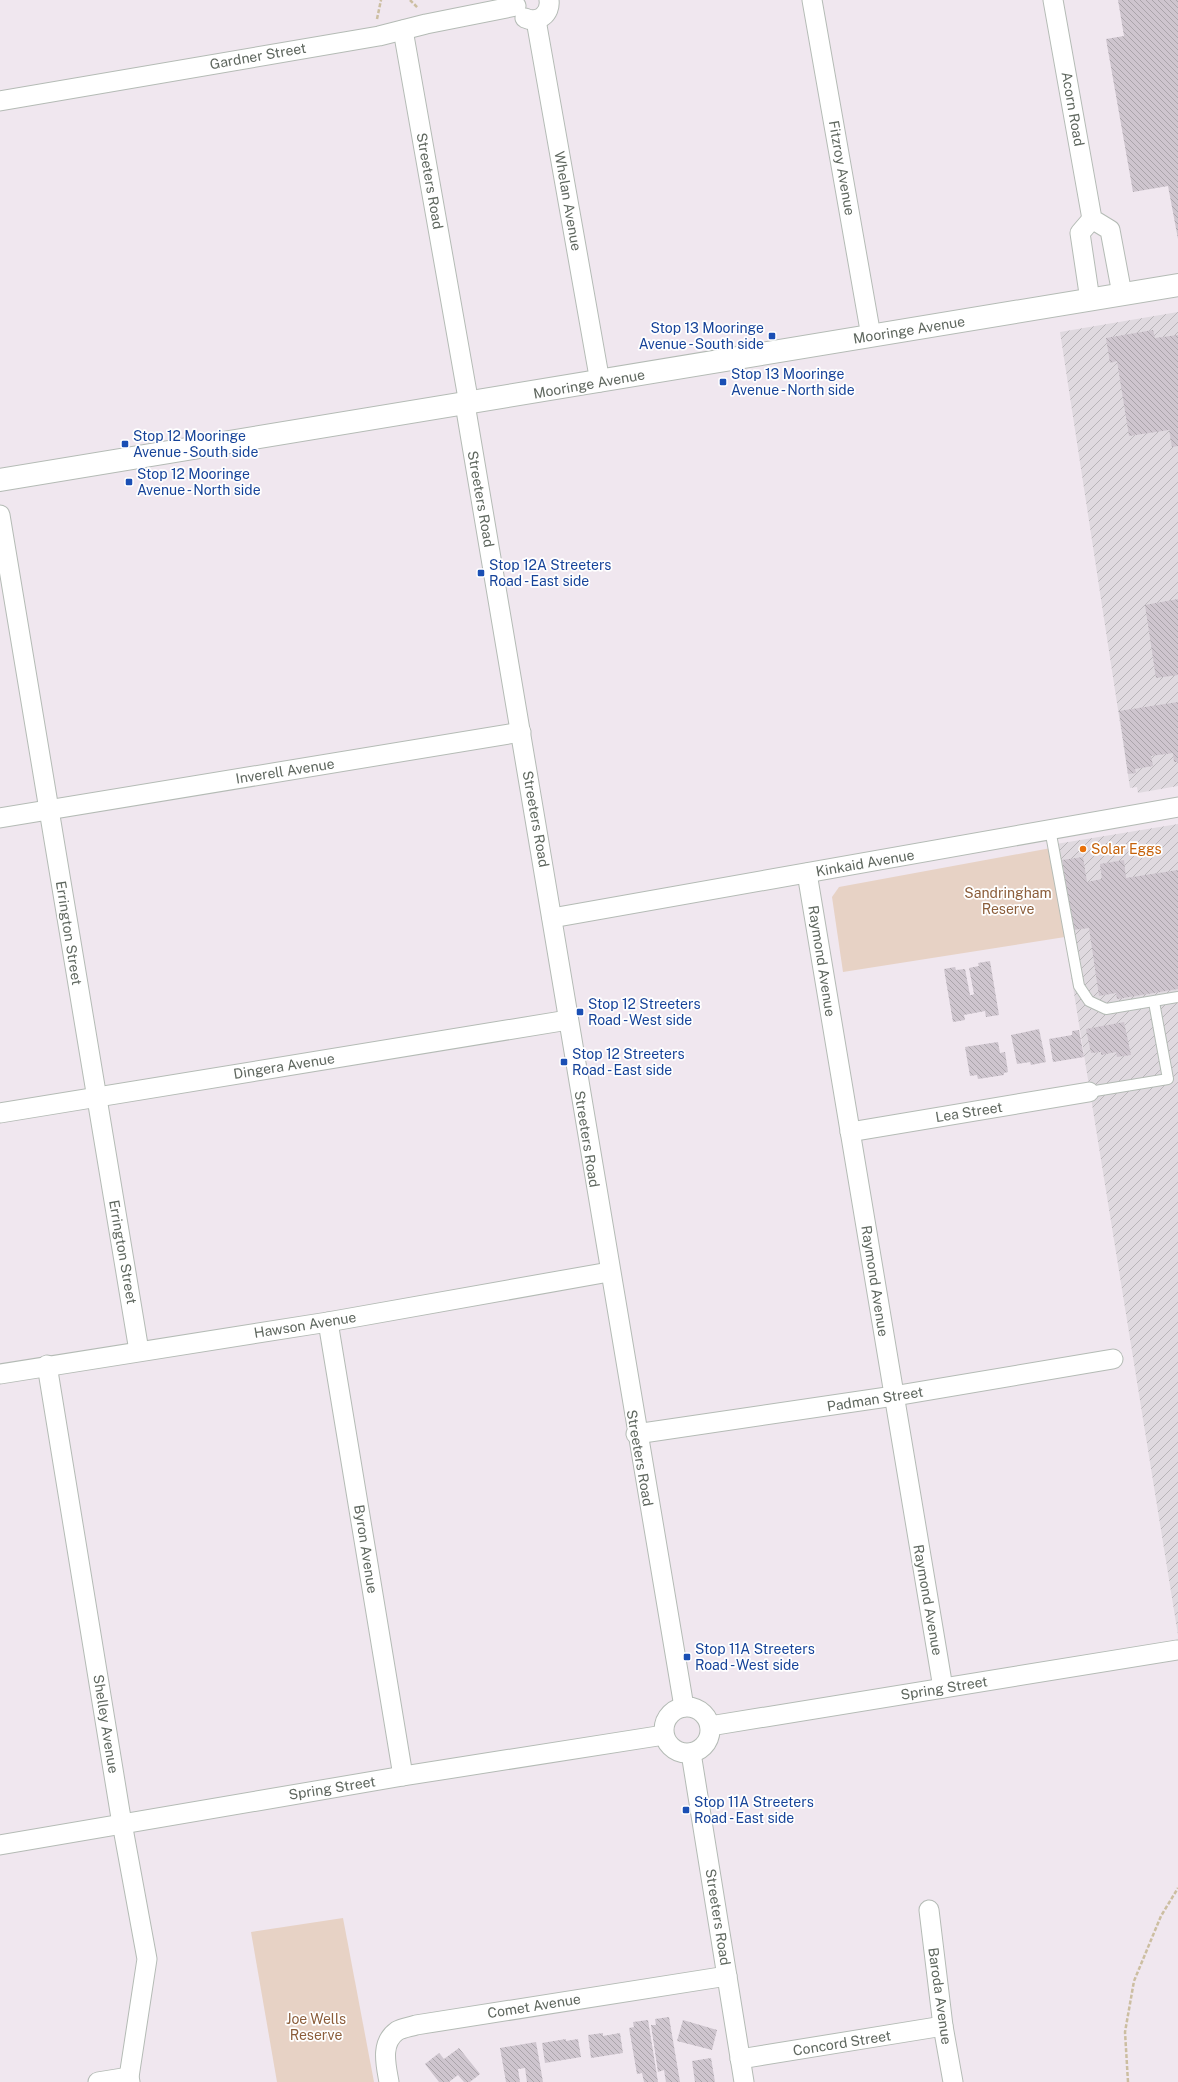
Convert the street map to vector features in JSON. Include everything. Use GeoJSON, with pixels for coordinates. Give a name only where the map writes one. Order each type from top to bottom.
{"type":"FeatureCollection","features":[{"type":"Feature","properties":{"kind":"street","name":"Fitzroy Avenue"},"geometry":{"type":"LineString","coordinates":[[812,0],[871,336]]}},
{"type":"Feature","properties":{"kind":"street","name":"Acorn Road"},"geometry":{"type":"LineString","coordinates":[[1053,0],[1092,219]]}},
{"type":"Feature","properties":{"kind":"street"},"geometry":{"type":"LineString","coordinates":[[516,3],[523,17],[536,20],[546,14],[553,1]]}},
{"type":"Feature","properties":{"kind":"street","name":"Gardner Street"},"geometry":{"type":"LineString","coordinates":[[0,101],[379,36],[516,3]]}},
{"type":"Feature","properties":{"kind":"street","name":"Whelan Avenue"},"geometry":{"type":"LineString","coordinates":[[536,20],[600,382]]}},
{"type":"Feature","properties":{"kind":"street","name":"Streeters Road"},"geometry":{"type":"LineString","coordinates":[[403,30],[467,404],[636,1434],[684,1707]]}},
{"type":"Feature","properties":{"kind":"street"},"geometry":{"type":"LineString","coordinates":[[1090,300],[1080,233],[1092,219],[1110,230],[1122,294]]}},
{"type":"Feature","properties":{"kind":"street","name":"Mooringe Avenue"},"geometry":{"type":"LineString","coordinates":[[0,480],[600,382],[1178,285]]}},
{"type":"Feature","properties":{"kind":"street","name":"Errington Street"},"geometry":{"type":"LineString","coordinates":[[0,515],[139,1351]]}},
{"type":"Feature","properties":{"kind":"street","name":"Inverell Avenue"},"geometry":{"type":"LineString","coordinates":[[0,818],[521,732]]}},
{"type":"Feature","properties":{"kind":"street","name":"Kinkaid Avenue"},"geometry":{"type":"LineString","coordinates":[[552,918],[1178,807]]}},
{"type":"Feature","properties":{"kind":"street","name":"Raymond Avenue"},"geometry":{"type":"LineString","coordinates":[[807,873],[943,1688]]}},
{"type":"Feature","properties":{"kind":"street","name":"Dingera Avenue"},"geometry":{"type":"LineString","coordinates":[[0,1113],[96,1096],[568,1020]]}},
{"type":"Feature","properties":{"kind":"street","name":"Lea Street"},"geometry":{"type":"LineString","coordinates":[[850,1132],[1088,1092]]}},
{"type":"Feature","properties":{"kind":"street","name":"Hawson Avenue"},"geometry":{"type":"LineString","coordinates":[[0,1374],[47,1365],[328,1322],[609,1272]]}},
{"type":"Feature","properties":{"kind":"street","name":"Byron Avenue"},"geometry":{"type":"LineString","coordinates":[[328,1322],[403,1776]]}},
{"type":"Feature","properties":{"kind":"street","name":"Padman Street"},"geometry":{"type":"LineString","coordinates":[[636,1434],[894,1396],[1114,1359]]}},
{"type":"Feature","properties":{"kind":"street","name":"Shelley Avenue"},"geometry":{"type":"LineString","coordinates":[[47,1365],[122,1823],[147,1959],[130,2080]]}},
{"type":"Feature","properties":{"kind":"street","name":"Spring Street"},"geometry":{"type":"LineString","coordinates":[[710,1726],[1177,1650]]}},
{"type":"Feature","properties":{"kind":"street"},"geometry":{"type":"LineString","coordinates":[[684,1707],[691,1707],[700,1710],[707,1718],[710,1726],[709,1736],[704,1745],[691,1752],[676,1750],[669,1744],[664,1735],[666,1720],[673,1712],[684,1707]]}},
{"type":"Feature","properties":{"kind":"street","name":"Spring Street"},"geometry":{"type":"LineString","coordinates":[[0,1845],[403,1776],[664,1735]]}},
{"type":"Feature","properties":{"kind":"street","name":"Streeters Road"},"geometry":{"type":"LineString","coordinates":[[691,1752],[744,2082]]}},
{"type":"Feature","properties":{"kind":"street","name":"Baroda Avenue"},"geometry":{"type":"LineString","coordinates":[[929,1910],[953,2082]]}},
{"type":"Feature","properties":{"kind":"street","name":"Comet Avenue"},"geometry":{"type":"LineString","coordinates":[[390,2082],[385,2054],[388,2041],[397,2031],[416,2025],[727,1976]]}},
{"type":"Feature","properties":{"kind":"street","name":"Concord Street"},"geometry":{"type":"LineString","coordinates":[[740,2059],[944,2026]]}},
{"type":"Feature","properties":{"kind":"street"},"geometry":{"type":"LineString","coordinates":[[98,2082],[130,2080]]}},
{"type":"Feature","properties":{"kind":"lane"},"geometry":{"type":"LineString","coordinates":[[1050,829],[1079,986],[1088,1001],[1106,1009],[1178,997]]}},
{"type":"Feature","properties":{"kind":"lane"},"geometry":{"type":"LineString","coordinates":[[1088,1092],[1168,1079],[1154,1002]]}},
{"type":"Feature","properties":{"kind":"path"},"geometry":{"type":"LineString","coordinates":[[376,22],[381,0]]}},
{"type":"Feature","properties":{"kind":"path"},"geometry":{"type":"LineString","coordinates":[[1128,2082],[1125,2032],[1134,1981],[1161,1916],[1178,1888]]}},
{"type":"Feature","properties":{"kind":"shaded area"},"geometry":{"type":"Polygon","coordinates":[[[1178,312],[1178,786],[1138,793],[1137,787],[1130,788],[1060,332],[1178,312]]]}},
{"type":"Feature","properties":{"kind":"shaded area"},"geometry":{"type":"Polygon","coordinates":[[[1178,824],[1178,1635],[1050,845],[1178,824]]]}},
{"type":"Feature","properties":{"kind":"green space","name":"Sandringham Reserve"},"geometry":{"type":"Polygon","coordinates":[[[1051,848],[1065,937],[843,972],[832,897],[839,887],[1051,848]]]}},
{"type":"Feature","properties":{"kind":"green space","name":"Joe Wells Reserve"},"geometry":{"type":"Polygon","coordinates":[[[343,1918],[374,2082],[277,2082],[251,1932],[343,1918]]]}},
{"type":"Feature","properties":{"kind":"building"},"geometry":{"type":"Polygon","coordinates":[[[1118,0],[1178,0],[1178,239],[1168,186],[1133,192],[1106,39],[1124,36],[1118,0]]]}},
{"type":"Feature","properties":{"kind":"building"},"geometry":{"type":"Polygon","coordinates":[[[1153,330],[1155,338],[1178,335],[1178,446],[1172,447],[1169,430],[1129,436],[1117,361],[1110,363],[1106,338],[1153,330]]]}},
{"type":"Feature","properties":{"kind":"building"},"geometry":{"type":"Polygon","coordinates":[[[1178,599],[1178,675],[1156,678],[1145,605],[1178,599]]]}},
{"type":"Feature","properties":{"kind":"building"},"geometry":{"type":"Polygon","coordinates":[[[1178,702],[1178,762],[1174,762],[1173,753],[1151,756],[1153,766],[1135,769],[1136,773],[1128,774],[1119,711],[1178,702]]]}},
{"type":"Feature","properties":{"kind":"building"},"geometry":{"type":"Polygon","coordinates":[[[1083,857],[1087,882],[1102,879],[1100,864],[1124,860],[1126,878],[1178,870],[1178,989],[1117,999],[1116,993],[1099,996],[1089,928],[1073,930],[1062,860],[1083,857]]]}},
{"type":"Feature","properties":{"kind":"building"},"geometry":{"type":"Polygon","coordinates":[[[990,961],[999,1015],[986,1017],[985,1011],[964,1015],[965,1020],[953,1022],[944,969],[955,967],[956,970],[965,969],[970,995],[972,995],[974,994],[969,968],[979,966],[978,963],[990,961]]]}},
{"type":"Feature","properties":{"kind":"building"},"geometry":{"type":"Polygon","coordinates":[[[1124,1022],[1131,1055],[1117,1057],[1116,1052],[1101,1055],[1101,1052],[1091,1053],[1086,1029],[1124,1022]]]}},
{"type":"Feature","properties":{"kind":"building"},"geometry":{"type":"Polygon","coordinates":[[[1039,1029],[1046,1062],[1031,1065],[1030,1062],[1017,1064],[1011,1035],[1039,1029]]]}},
{"type":"Feature","properties":{"kind":"building"},"geometry":{"type":"Polygon","coordinates":[[[1079,1030],[1084,1057],[1053,1062],[1049,1039],[1072,1035],[1072,1031],[1079,1030]]]}},
{"type":"Feature","properties":{"kind":"building"},"geometry":{"type":"Polygon","coordinates":[[[998,1042],[1000,1053],[1005,1052],[1008,1072],[1004,1073],[1004,1075],[978,1079],[977,1075],[970,1076],[965,1047],[998,1042]]]}},
{"type":"Feature","properties":{"kind":"building"},"geometry":{"type":"Polygon","coordinates":[[[669,2017],[680,2082],[666,2082],[664,2070],[658,2072],[651,2025],[656,2025],[655,2019],[669,2017]]]}},
{"type":"Feature","properties":{"kind":"building"},"geometry":{"type":"Polygon","coordinates":[[[648,2020],[658,2082],[644,2082],[642,2073],[637,2074],[629,2028],[634,2027],[633,2022],[648,2020]]]}},
{"type":"Feature","properties":{"kind":"building"},"geometry":{"type":"Polygon","coordinates":[[[683,2020],[717,2030],[712,2050],[677,2041],[683,2020]]]}},
{"type":"Feature","properties":{"kind":"building"},"geometry":{"type":"Polygon","coordinates":[[[603,2033],[603,2036],[620,2033],[623,2053],[591,2058],[588,2035],[603,2033]]]}},
{"type":"Feature","properties":{"kind":"building"},"geometry":{"type":"Polygon","coordinates":[[[566,2039],[566,2041],[578,2039],[581,2057],[545,2063],[542,2043],[566,2039]]]}},
{"type":"Feature","properties":{"kind":"building"},"geometry":{"type":"Polygon","coordinates":[[[536,2042],[543,2082],[527,2082],[525,2068],[518,2069],[520,2082],[506,2082],[500,2048],[536,2042]]]}},
{"type":"Feature","properties":{"kind":"building"},"geometry":{"type":"Polygon","coordinates":[[[459,2048],[480,2074],[470,2082],[464,2082],[458,2075],[449,2082],[439,2082],[425,2064],[439,2053],[444,2059],[459,2048]]]}},
{"type":"Feature","properties":{"kind":"building"},"geometry":{"type":"Polygon","coordinates":[[[711,2058],[715,2082],[695,2082],[692,2061],[711,2058]]]}},
{"type":"Feature","properties":{"kind":"place","name":"Stop 13 Mooringe Avenue - South side"},"geometry":{"type":"Point","coordinates":[772,336]}},
{"type":"Feature","properties":{"kind":"place","name":"Stop 13 Mooringe Avenue - North side"},"geometry":{"type":"Point","coordinates":[723,382]}},
{"type":"Feature","properties":{"kind":"place","name":"Stop 12 Mooringe Avenue - South side"},"geometry":{"type":"Point","coordinates":[125,444]}},
{"type":"Feature","properties":{"kind":"place","name":"Stop 12 Mooringe Avenue - North side"},"geometry":{"type":"Point","coordinates":[129,482]}},
{"type":"Feature","properties":{"kind":"place","name":"Stop 12A Streeters Road - East side"},"geometry":{"type":"Point","coordinates":[481,573]}},
{"type":"Feature","properties":{"kind":"place","name":"Solar Eggs"},"geometry":{"type":"Point","coordinates":[1083,849]}},
{"type":"Feature","properties":{"kind":"place","name":"Stop 12 Streeters Road - West side"},"geometry":{"type":"Point","coordinates":[580,1012]}},
{"type":"Feature","properties":{"kind":"place","name":"Stop 12 Streeters Road - East side"},"geometry":{"type":"Point","coordinates":[564,1062]}},
{"type":"Feature","properties":{"kind":"place","name":"Stop 11A Streeters Road - West side"},"geometry":{"type":"Point","coordinates":[687,1657]}},
{"type":"Feature","properties":{"kind":"place","name":"Stop 11A Streeters Road - East side"},"geometry":{"type":"Point","coordinates":[686,1810]}}]}
